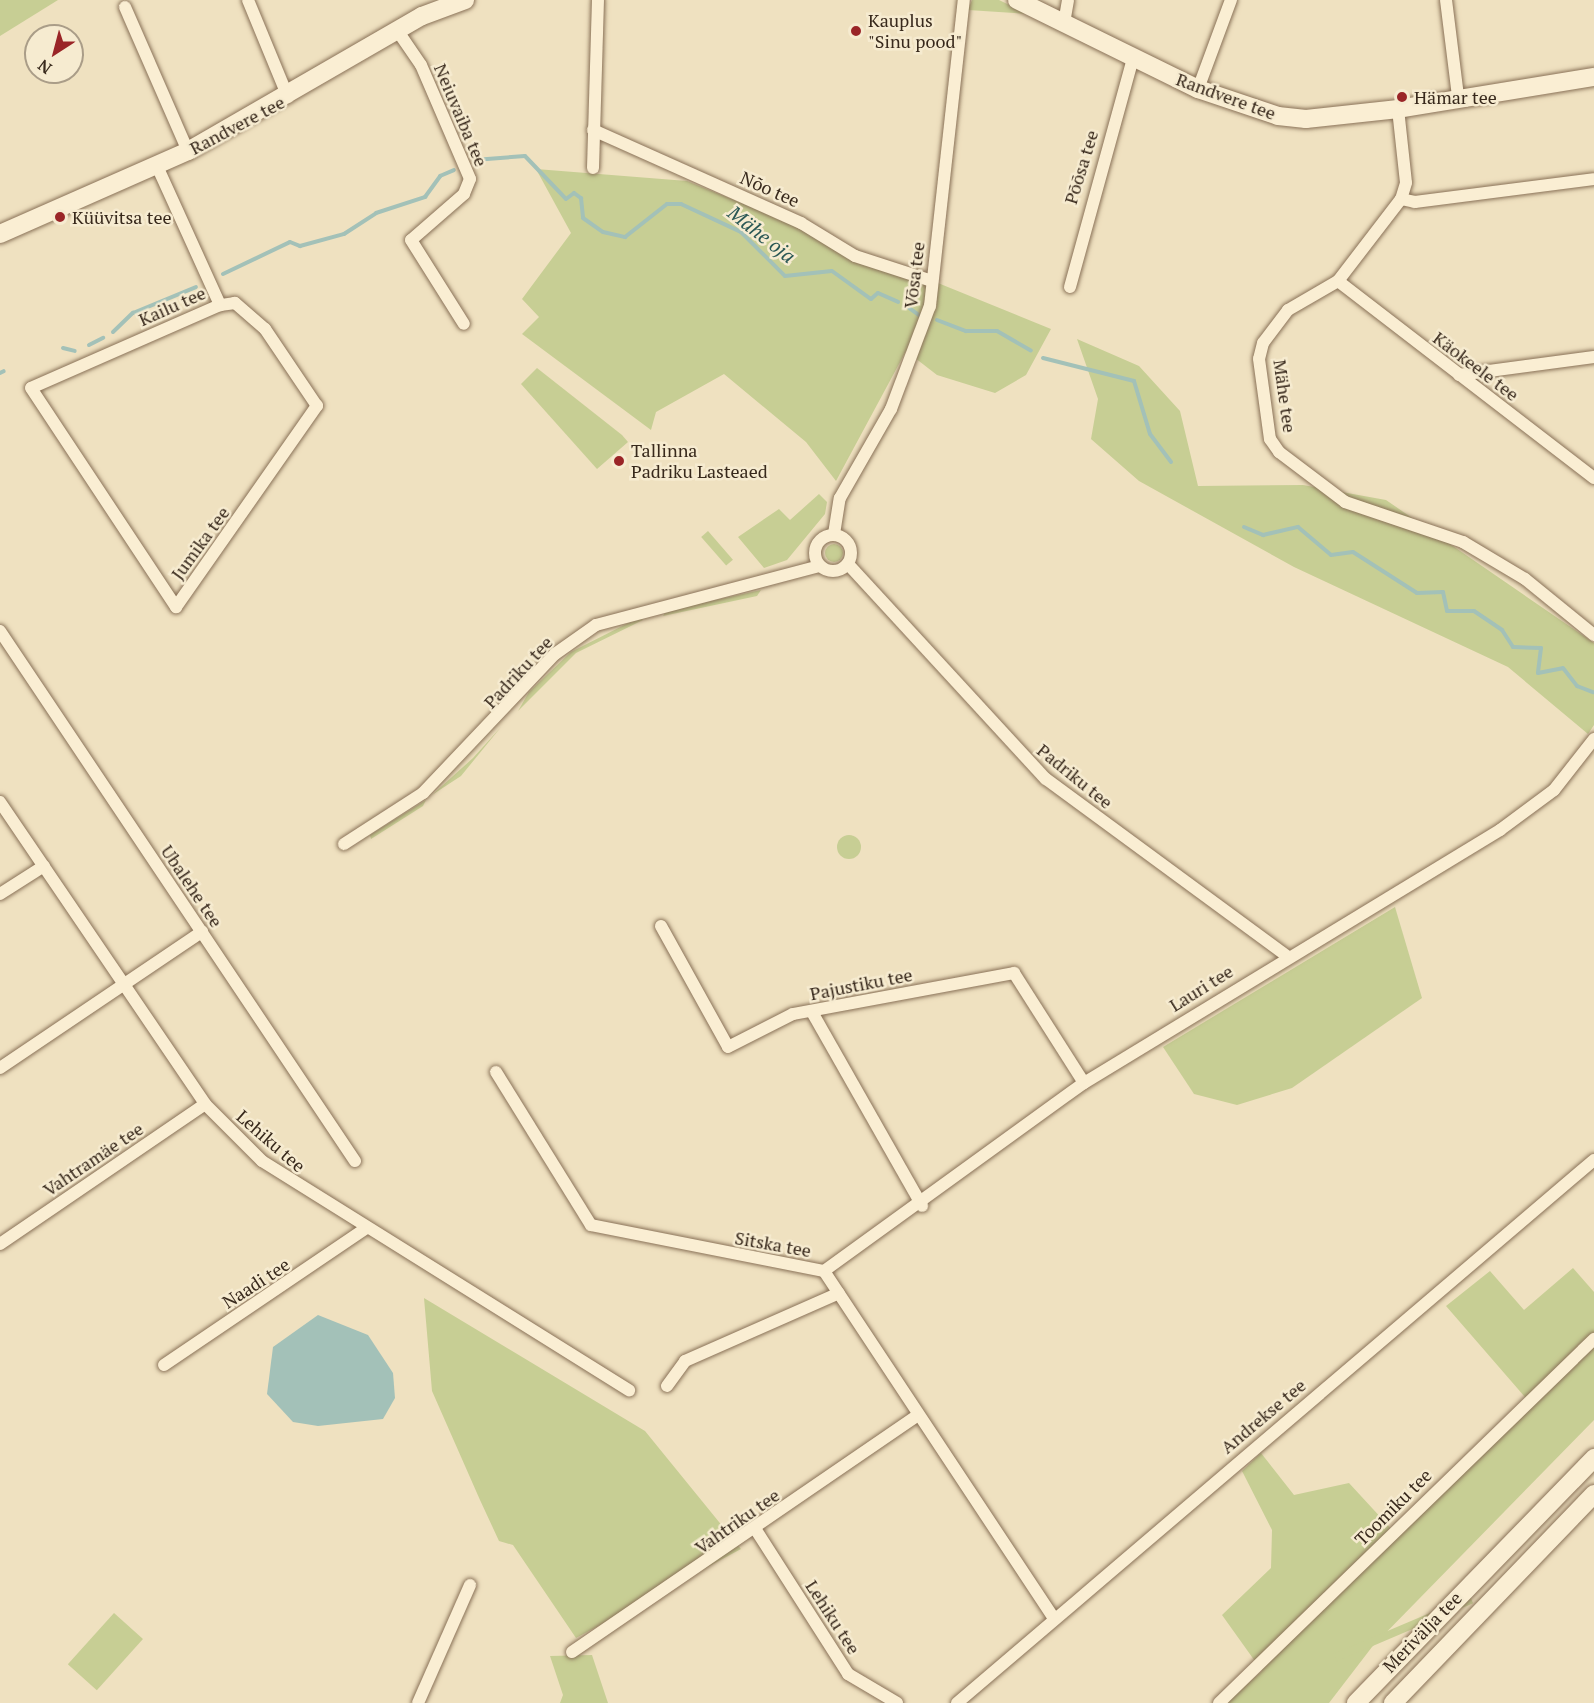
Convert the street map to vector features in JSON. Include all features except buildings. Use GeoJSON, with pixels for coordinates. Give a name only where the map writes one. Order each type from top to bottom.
{"type":"FeatureCollection","features":[{"type":"Feature","properties":{"kind":"main road","name":"Randvere tee"},"geometry":{"type":"LineString","coordinates":[[0,234],[188,151],[288,97],[397,30],[465,0]]}},
{"type":"Feature","properties":{"kind":"main road","name":"Randvere tee"},"geometry":{"type":"LineString","coordinates":[[1017,0],[1198,89],[1288,117],[1398,109],[1458,97],[1594,77]]}},
{"type":"Feature","properties":{"kind":"main road","name":"Merivälja tee"},"geometry":{"type":"LineString","coordinates":[[1356,1703],[1489,1563],[1594,1458]]}},
{"type":"Feature","properties":{"kind":"main road","name":"Merivälja tee"},"geometry":{"type":"LineString","coordinates":[[1393,1703],[1594,1494]]}},
{"type":"Feature","properties":{"kind":"main road","name":"Merivälja tee"},"geometry":{"type":"LineString","coordinates":[[1489,1563],[1485,1581],[1493,1597]]}},
{"type":"Feature","properties":{"kind":"street"},"geometry":{"type":"LineString","coordinates":[[248,0],[288,97]]}},
{"type":"Feature","properties":{"kind":"street"},"geometry":{"type":"LineString","coordinates":[[593,168],[598,0]]}},
{"type":"Feature","properties":{"kind":"street","name":"Võsa tee"},"geometry":{"type":"LineString","coordinates":[[834,534],[840,498],[881,429],[920,343],[932,281],[964,0]]}},
{"type":"Feature","properties":{"kind":"street"},"geometry":{"type":"LineString","coordinates":[[1064,23],[1068,0]]}},
{"type":"Feature","properties":{"kind":"street"},"geometry":{"type":"LineString","coordinates":[[1198,89],[1231,0]]}},
{"type":"Feature","properties":{"kind":"street"},"geometry":{"type":"LineString","coordinates":[[1446,0],[1458,97]]}},
{"type":"Feature","properties":{"kind":"street"},"geometry":{"type":"LineString","coordinates":[[125,7],[188,151]]}},
{"type":"Feature","properties":{"kind":"street","name":"Neiuvaiba tee"},"geometry":{"type":"LineString","coordinates":[[397,30],[421,65],[470,179],[464,194],[411,240],[464,324]]}},
{"type":"Feature","properties":{"kind":"street","name":"Põõsa tee"},"geometry":{"type":"LineString","coordinates":[[1070,287],[1133,59]]}},
{"type":"Feature","properties":{"kind":"street"},"geometry":{"type":"LineString","coordinates":[[1398,109],[1406,183],[1401,198],[1416,202],[1594,179]]}},
{"type":"Feature","properties":{"kind":"street","name":"Nõo tee"},"geometry":{"type":"LineString","coordinates":[[593,130],[801,223],[855,256],[932,281]]}},
{"type":"Feature","properties":{"kind":"street","name":"Kailu tee"},"geometry":{"type":"LineString","coordinates":[[31,388],[220,305],[157,166]]}},
{"type":"Feature","properties":{"kind":"street","name":"Mähe tee"},"geometry":{"type":"LineString","coordinates":[[1401,198],[1338,281],[1288,310],[1263,343],[1259,359],[1270,439],[1278,452],[1345,502],[1463,542],[1525,579],[1594,634]]}},
{"type":"Feature","properties":{"kind":"street","name":"Käokeele tee"},"geometry":{"type":"LineString","coordinates":[[1338,281],[1594,478]]}},
{"type":"Feature","properties":{"kind":"street","name":"Jumika tee"},"geometry":{"type":"LineString","coordinates":[[31,388],[176,607],[317,406],[265,328],[235,303],[220,305]]}},
{"type":"Feature","properties":{"kind":"street"},"geometry":{"type":"LineString","coordinates":[[1459,375],[1594,357]]}},
{"type":"Feature","properties":{"kind":"street"},"geometry":{"type":"LineString","coordinates":[[834,534],[850,546],[848,564],[837,571],[819,566],[816,545],[834,534]]}},
{"type":"Feature","properties":{"kind":"street","name":"Padriku tee"},"geometry":{"type":"LineString","coordinates":[[848,564],[1046,779],[1286,955]]}},
{"type":"Feature","properties":{"kind":"street","name":"Padriku tee"},"geometry":{"type":"LineString","coordinates":[[344,844],[423,794],[555,654],[596,625],[819,566]]}},
{"type":"Feature","properties":{"kind":"street","name":"Ubalehe tee"},"geometry":{"type":"LineString","coordinates":[[0,631],[355,1161]]}},
{"type":"Feature","properties":{"kind":"street","name":"Lauri tee"},"geometry":{"type":"LineString","coordinates":[[824,1271],[922,1206],[1084,1083],[1286,955],[1500,830],[1554,790],[1594,739]]}},
{"type":"Feature","properties":{"kind":"street","name":"Lehiku tee"},"geometry":{"type":"LineString","coordinates":[[0,802],[205,1104],[262,1161],[365,1229],[630,1390]]}},
{"type":"Feature","properties":{"kind":"street"},"geometry":{"type":"LineString","coordinates":[[0,894],[44,866]]}},
{"type":"Feature","properties":{"kind":"street","name":"Pajustiku tee"},"geometry":{"type":"LineString","coordinates":[[661,927],[728,1047],[793,1014],[1014,973],[1084,1083]]}},
{"type":"Feature","properties":{"kind":"street"},"geometry":{"type":"LineString","coordinates":[[0,1068],[202,933]]}},
{"type":"Feature","properties":{"kind":"street"},"geometry":{"type":"LineString","coordinates":[[812,1012],[922,1206]]}},
{"type":"Feature","properties":{"kind":"street","name":"Sitska tee"},"geometry":{"type":"LineString","coordinates":[[496,1072],[591,1226],[824,1271],[1054,1618]]}},
{"type":"Feature","properties":{"kind":"street","name":"Vahtramäe tee"},"geometry":{"type":"LineString","coordinates":[[0,1244],[205,1104]]}},
{"type":"Feature","properties":{"kind":"street","name":"Andrekse tee"},"geometry":{"type":"LineString","coordinates":[[957,1703],[1594,1160]]}},
{"type":"Feature","properties":{"kind":"street","name":"Naadi tee"},"geometry":{"type":"LineString","coordinates":[[164,1365],[365,1229]]}},
{"type":"Feature","properties":{"kind":"street"},"geometry":{"type":"LineString","coordinates":[[668,1386],[685,1361],[839,1293]]}},
{"type":"Feature","properties":{"kind":"street","name":"Toomiku tee"},"geometry":{"type":"LineString","coordinates":[[1219,1703],[1594,1339]]}},
{"type":"Feature","properties":{"kind":"street","name":"Vahtriku tee"},"geometry":{"type":"LineString","coordinates":[[572,1652],[756,1530],[918,1415]]}},
{"type":"Feature","properties":{"kind":"street","name":"Lehiku tee"},"geometry":{"type":"LineString","coordinates":[[756,1530],[848,1674],[897,1703]]}},
{"type":"Feature","properties":{"kind":"street"},"geometry":{"type":"LineString","coordinates":[[418,1703],[470,1585]]}},
{"type":"Feature","properties":{"kind":"green space"},"geometry":{"type":"Polygon","coordinates":[[[0,0],[58,0],[0,36],[0,0]]]}},
{"type":"Feature","properties":{"kind":"green space"},"geometry":{"type":"Polygon","coordinates":[[[972,0],[999,0],[1028,14],[968,10],[972,0]]]}},
{"type":"Feature","properties":{"kind":"green space"},"geometry":{"type":"Polygon","coordinates":[[[536,169],[687,181],[1051,329],[1026,375],[995,393],[937,375],[906,351],[836,481],[806,442],[724,374],[656,412],[651,430],[522,334],[539,317],[522,299],[571,233],[536,169]]]}},
{"type":"Feature","properties":{"kind":"green space"},"geometry":{"type":"Polygon","coordinates":[[[1077,339],[1139,366],[1180,411],[1198,486],[1303,485],[1386,500],[1594,643],[1594,725],[1588,734],[1508,667],[1294,567],[1139,481],[1091,439],[1098,399],[1077,339]]]}},
{"type":"Feature","properties":{"kind":"green space"},"geometry":{"type":"Polygon","coordinates":[[[537,368],[628,442],[597,469],[521,384],[537,368]]]}},
{"type":"Feature","properties":{"kind":"green space"},"geometry":{"type":"Polygon","coordinates":[[[819,494],[827,502],[825,514],[787,560],[764,568],[738,537],[779,509],[790,520],[819,494]]]}},
{"type":"Feature","properties":{"kind":"green space"},"geometry":{"type":"Polygon","coordinates":[[[708,531],[733,560],[726,566],[701,537],[708,531]]]}},
{"type":"Feature","properties":{"kind":"green space"},"geometry":{"type":"Polygon","coordinates":[[[834,544],[840,547],[843,553],[840,559],[834,562],[828,559],[825,553],[828,547],[834,544]]]}},
{"type":"Feature","properties":{"kind":"green space"},"geometry":{"type":"Polygon","coordinates":[[[761,590],[757,596],[663,616],[666,611],[761,590]]]}},
{"type":"Feature","properties":{"kind":"green space"},"geometry":{"type":"Polygon","coordinates":[[[640,617],[643,620],[576,653],[518,711],[529,692],[571,652],[640,617]]]}},
{"type":"Feature","properties":{"kind":"green space"},"geometry":{"type":"Polygon","coordinates":[[[501,727],[461,776],[432,795],[473,758],[501,727]]]}},
{"type":"Feature","properties":{"kind":"green space"},"geometry":{"type":"Polygon","coordinates":[[[426,800],[423,806],[371,839],[370,835],[426,800]]]}},
{"type":"Feature","properties":{"kind":"green space"},"geometry":{"type":"Polygon","coordinates":[[[849,835],[858,838],[861,847],[858,856],[849,859],[840,856],[837,847],[840,838],[849,835]]]}},
{"type":"Feature","properties":{"kind":"green space"},"geometry":{"type":"Polygon","coordinates":[[[1395,907],[1422,998],[1292,1088],[1237,1105],[1194,1094],[1163,1047],[1395,907]]]}},
{"type":"Feature","properties":{"kind":"green space"},"geometry":{"type":"Polygon","coordinates":[[[1573,1268],[1594,1292],[1594,1420],[1372,1647],[1329,1703],[1226,1703],[1262,1671],[1222,1615],[1271,1568],[1272,1530],[1242,1471],[1261,1453],[1294,1495],[1349,1483],[1396,1534],[1531,1404],[1446,1306],[1490,1271],[1524,1310],[1573,1268]]]}},
{"type":"Feature","properties":{"kind":"green space"},"geometry":{"type":"Polygon","coordinates":[[[424,1298],[645,1431],[741,1549],[576,1638],[513,1545],[499,1541],[480,1500],[432,1391],[424,1298]]]}},
{"type":"Feature","properties":{"kind":"green space"},"geometry":{"type":"Polygon","coordinates":[[[1470,1596],[1473,1603],[1337,1661],[1334,1654],[1470,1596]]]}},
{"type":"Feature","properties":{"kind":"green space"},"geometry":{"type":"Polygon","coordinates":[[[114,1613],[143,1639],[97,1690],[68,1664],[114,1613]]]}},
{"type":"Feature","properties":{"kind":"green space"},"geometry":{"type":"Polygon","coordinates":[[[592,1655],[608,1703],[560,1703],[563,1695],[550,1656],[592,1655]]]}},
{"type":"Feature","properties":{"kind":"water"},"geometry":{"type":"Polygon","coordinates":[[[318,1315],[368,1335],[393,1373],[395,1398],[383,1419],[318,1426],[293,1422],[267,1394],[273,1347],[318,1315]]]}},
{"type":"Feature","properties":{"kind":"waterway","name":"Mähe oja"},"geometry":{"type":"LineString","coordinates":[[474,160],[525,156],[566,199],[574,193],[581,198],[583,218],[603,232],[625,237],[667,204],[681,204],[741,232],[785,276],[832,271],[871,299],[878,293],[898,302]]}},
{"type":"Feature","properties":{"kind":"waterway"},"geometry":{"type":"LineString","coordinates":[[223,274],[290,242],[300,246],[344,234],[376,213],[425,197],[440,176],[454,170]]}},
{"type":"Feature","properties":{"kind":"waterway","name":"Mähe oja"},"geometry":{"type":"LineString","coordinates":[[113,332],[133,313],[196,287]]}},
{"type":"Feature","properties":{"kind":"waterway","name":"Mähe oja"},"geometry":{"type":"LineString","coordinates":[[905,305],[920,316]]}},
{"type":"Feature","properties":{"kind":"waterway"},"geometry":{"type":"LineString","coordinates":[[937,320],[966,331],[997,331],[1031,351]]}},
{"type":"Feature","properties":{"kind":"waterway","name":"Mähe oja"},"geometry":{"type":"LineString","coordinates":[[89,345],[103,338]]}},
{"type":"Feature","properties":{"kind":"waterway","name":"Mähe oja"},"geometry":{"type":"LineString","coordinates":[[63,348],[75,351]]}},
{"type":"Feature","properties":{"kind":"waterway"},"geometry":{"type":"LineString","coordinates":[[1043,358],[1134,381],[1150,434],[1171,462]]}},
{"type":"Feature","properties":{"kind":"waterway","name":"Mähe oja"},"geometry":{"type":"LineString","coordinates":[[0,373],[4,371]]}},
{"type":"Feature","properties":{"kind":"waterway"},"geometry":{"type":"LineString","coordinates":[[1244,527],[1263,535],[1298,527],[1331,555],[1353,552],[1417,593],[1443,592],[1447,611],[1474,611],[1502,630],[1513,647],[1541,648],[1538,673],[1563,668],[1577,686],[1593,692]]}},
{"type":"Feature","properties":{"kind":"place","name":"Kauplus \"Sinu pood\""},"geometry":{"type":"Point","coordinates":[856,31]}},
{"type":"Feature","properties":{"kind":"place","name":"Hämar tee"},"geometry":{"type":"Point","coordinates":[1402,97]}},
{"type":"Feature","properties":{"kind":"place","name":"Küüvitsa tee"},"geometry":{"type":"Point","coordinates":[60,217]}},
{"type":"Feature","properties":{"kind":"place","name":"Tallinna Padriku Lasteaed"},"geometry":{"type":"Point","coordinates":[619,461]}}]}
